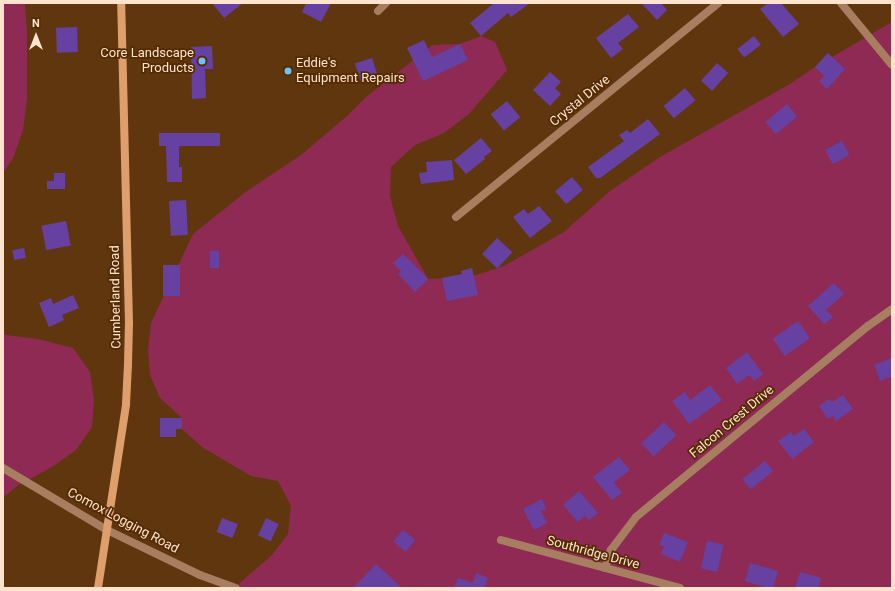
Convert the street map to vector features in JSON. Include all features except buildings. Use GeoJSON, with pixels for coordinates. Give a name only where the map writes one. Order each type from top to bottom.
{"type":"FeatureCollection","features":[{"type":"Feature","properties":{"kind":"street","name":"Cumberland Road"},"geometry":{"type":"LineString","coordinates":[[98,588],[126,404],[128,364],[129,315],[121,3]]}},
{"type":"Feature","properties":{"kind":"street"},"geometry":{"type":"LineString","coordinates":[[378,11],[386,3]]}},
{"type":"Feature","properties":{"kind":"street","name":"Crystal Drive"},"geometry":{"type":"LineString","coordinates":[[456,217],[718,3]]}},
{"type":"Feature","properties":{"kind":"street"},"geometry":{"type":"LineString","coordinates":[[841,3],[892,65]]}},
{"type":"Feature","properties":{"kind":"street","name":"Falcon Crest Drive"},"geometry":{"type":"LineString","coordinates":[[605,568],[611,550],[636,517],[868,326],[892,309]]}},
{"type":"Feature","properties":{"kind":"street","name":"Comox Logging Road"},"geometry":{"type":"LineString","coordinates":[[3,468],[107,530],[200,575],[236,588]]}},
{"type":"Feature","properties":{"kind":"street","name":"Southridge Drive"},"geometry":{"type":"LineString","coordinates":[[501,540],[680,588]]}},
{"type":"Feature","properties":{"kind":"shaded area"},"geometry":{"type":"Polygon","coordinates":[[[3,3],[25,4],[27,32],[27,99],[23,130],[13,158],[3,173],[3,3]]]}},
{"type":"Feature","properties":{"kind":"shaded area"},"geometry":{"type":"Polygon","coordinates":[[[892,22],[892,588],[234,588],[271,556],[288,534],[291,506],[278,481],[251,476],[202,447],[182,429],[182,418],[160,398],[150,375],[148,350],[151,323],[193,234],[247,191],[301,155],[346,117],[366,97],[433,45],[460,44],[481,36],[495,42],[507,70],[469,114],[444,133],[415,145],[391,167],[390,196],[398,226],[428,279],[470,277],[504,266],[564,232],[610,191],[660,157],[790,84],[815,67],[892,22]]]}},
{"type":"Feature","properties":{"kind":"shaded area"},"geometry":{"type":"Polygon","coordinates":[[[3,333],[6,335],[38,339],[73,348],[90,372],[94,400],[92,427],[76,450],[52,467],[17,486],[3,498],[3,333]]]}},
{"type":"Feature","properties":{"kind":"place","name":"Core Landscape Products"},"geometry":{"type":"Point","coordinates":[202,61]}},
{"type":"Feature","properties":{"kind":"place","name":"Eddie's Equipment Repairs"},"geometry":{"type":"Point","coordinates":[288,71]}}]}
